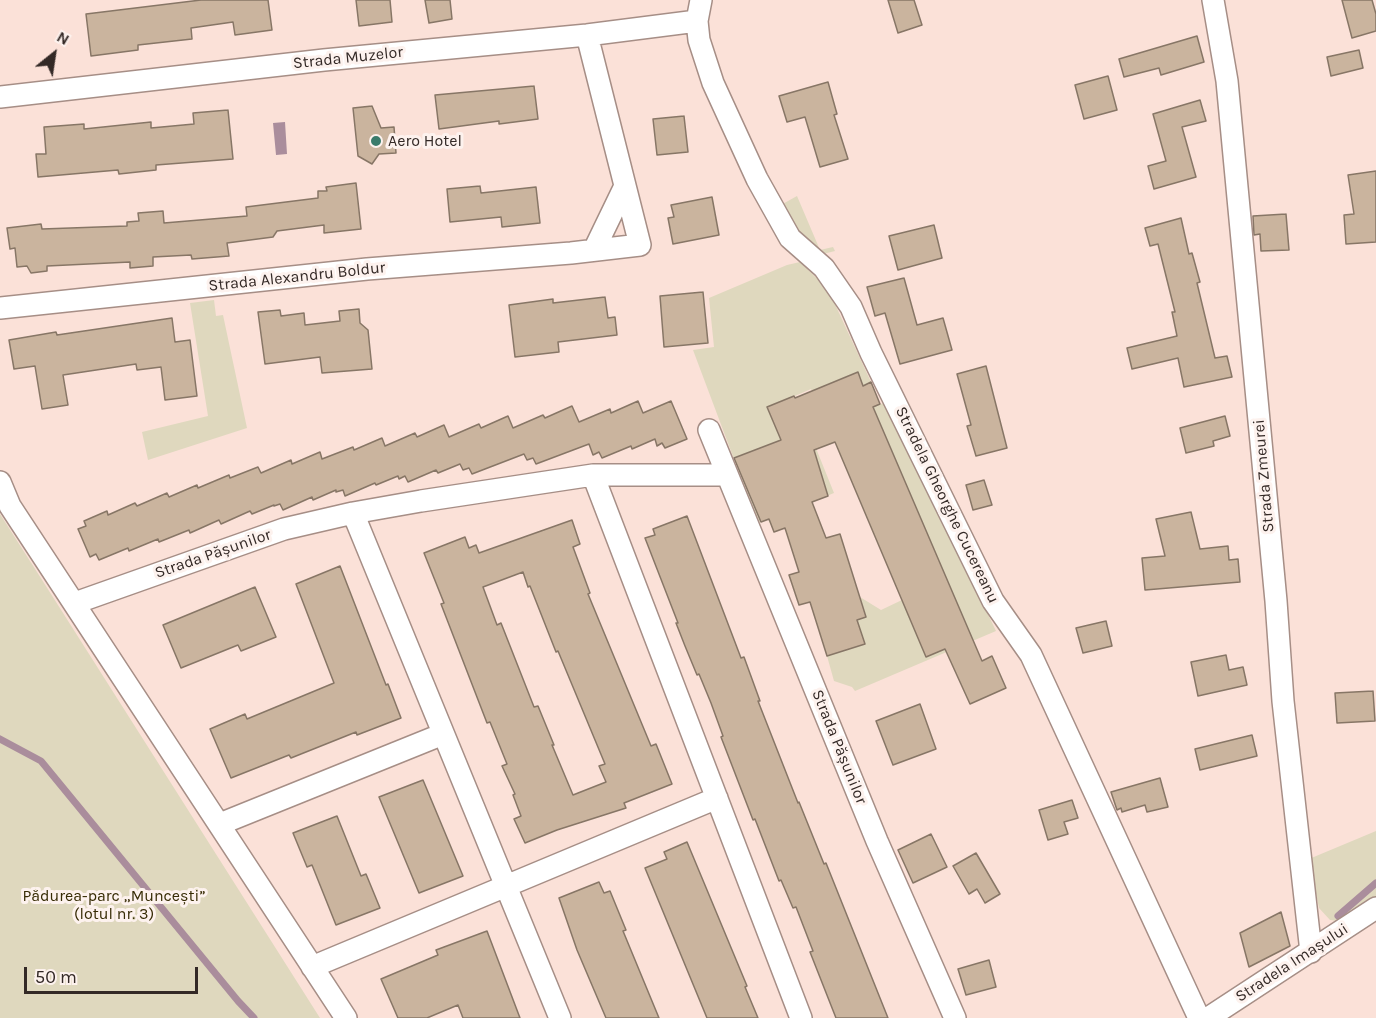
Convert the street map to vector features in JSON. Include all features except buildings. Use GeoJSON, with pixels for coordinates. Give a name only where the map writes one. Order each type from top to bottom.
{"type":"FeatureCollection","features":[{"type":"Feature","properties":{"kind":"street","name":"Strada Zmeurei"},"geometry":{"type":"LineString","coordinates":[[1213,0],[1227,81],[1275,589],[1283,701],[1311,952]]}},
{"type":"Feature","properties":{"kind":"street","name":"Strada Muzelor"},"geometry":{"type":"LineString","coordinates":[[0,97],[324,60],[587,34],[699,10]]}},
{"type":"Feature","properties":{"kind":"street","name":"Stradela Gheorghe Cucereanu"},"geometry":{"type":"LineString","coordinates":[[699,10],[699,40],[713,83],[757,179],[790,238],[824,268],[850,307],[993,601],[1035,664],[1199,1018]]}},
{"type":"Feature","properties":{"kind":"street","name":"Strada Alexandru Boldur"},"geometry":{"type":"LineString","coordinates":[[0,308],[368,269],[640,245],[587,34]]}},
{"type":"Feature","properties":{"kind":"street"},"geometry":{"type":"LineString","coordinates":[[594,250],[624,188]]}},
{"type":"Feature","properties":{"kind":"street","name":"Strada Pășunilor"},"geometry":{"type":"LineString","coordinates":[[710,430],[877,841],[955,1018]]}},
{"type":"Feature","properties":{"kind":"street"},"geometry":{"type":"LineString","coordinates":[[593,475],[801,1018]]}},
{"type":"Feature","properties":{"kind":"street","name":"Strada Pășunilor"},"geometry":{"type":"LineString","coordinates":[[75,603],[284,529],[353,513],[593,475],[727,475]]}},
{"type":"Feature","properties":{"kind":"street"},"geometry":{"type":"LineString","coordinates":[[0,482],[10,506],[345,1018]]}},
{"type":"Feature","properties":{"kind":"street"},"geometry":{"type":"LineString","coordinates":[[353,513],[560,1018]]}},
{"type":"Feature","properties":{"kind":"street"},"geometry":{"type":"LineString","coordinates":[[220,824],[443,734]]}},
{"type":"Feature","properties":{"kind":"street"},"geometry":{"type":"LineString","coordinates":[[312,967],[717,798]]}},
{"type":"Feature","properties":{"kind":"street","name":"Stradela Imașului"},"geometry":{"type":"LineString","coordinates":[[1208,1018],[1376,908]]}},
{"type":"Feature","properties":{"kind":"green space"},"geometry":{"type":"Polygon","coordinates":[[[797,196],[820,250],[833,247],[835,251],[819,255],[796,231],[779,206],[797,196]]]}},
{"type":"Feature","properties":{"kind":"green space"},"geometry":{"type":"Polygon","coordinates":[[[800,262],[828,289],[871,382],[863,386],[857,372],[795,396],[834,493],[812,502],[817,515],[774,532],[768,519],[758,523],[693,350],[714,347],[709,298],[787,265],[800,262]]]}},
{"type":"Feature","properties":{"kind":"green space"},"geometry":{"type":"Polygon","coordinates":[[[214,300],[216,316],[223,315],[247,428],[148,460],[142,432],[208,416],[190,303],[214,300]]]}},
{"type":"Feature","properties":{"kind":"green space"},"geometry":{"type":"Polygon","coordinates":[[[887,402],[996,631],[855,691],[852,687],[834,681],[827,656],[865,644],[857,620],[866,616],[860,597],[881,610],[902,600],[971,637],[873,407],[887,402]]]}},
{"type":"Feature","properties":{"kind":"green space","name":"Pădurea-parc „Muncești” (lotul nr. 3)"},"geometry":{"type":"Polygon","coordinates":[[[0,514],[37,572],[320,1018],[0,1018],[0,514]]]}},
{"type":"Feature","properties":{"kind":"green space"},"geometry":{"type":"Polygon","coordinates":[[[1376,831],[1376,900],[1346,922],[1330,920],[1319,908],[1309,859],[1376,831]]]}},
{"type":"Feature","properties":{"kind":"shaded area"},"geometry":{"type":"Polygon","coordinates":[[[285,122],[287,154],[276,155],[273,123],[285,122]]]}},
{"type":"Feature","properties":{"kind":"waterway"},"geometry":{"type":"LineString","coordinates":[[0,739],[41,761],[254,1018]]}},
{"type":"Feature","properties":{"kind":"waterway"},"geometry":{"type":"LineString","coordinates":[[1338,916],[1376,883]]}},
{"type":"Feature","properties":{"kind":"place","name":"Aero Hotel"},"geometry":{"type":"Point","coordinates":[376,141]}}]}
